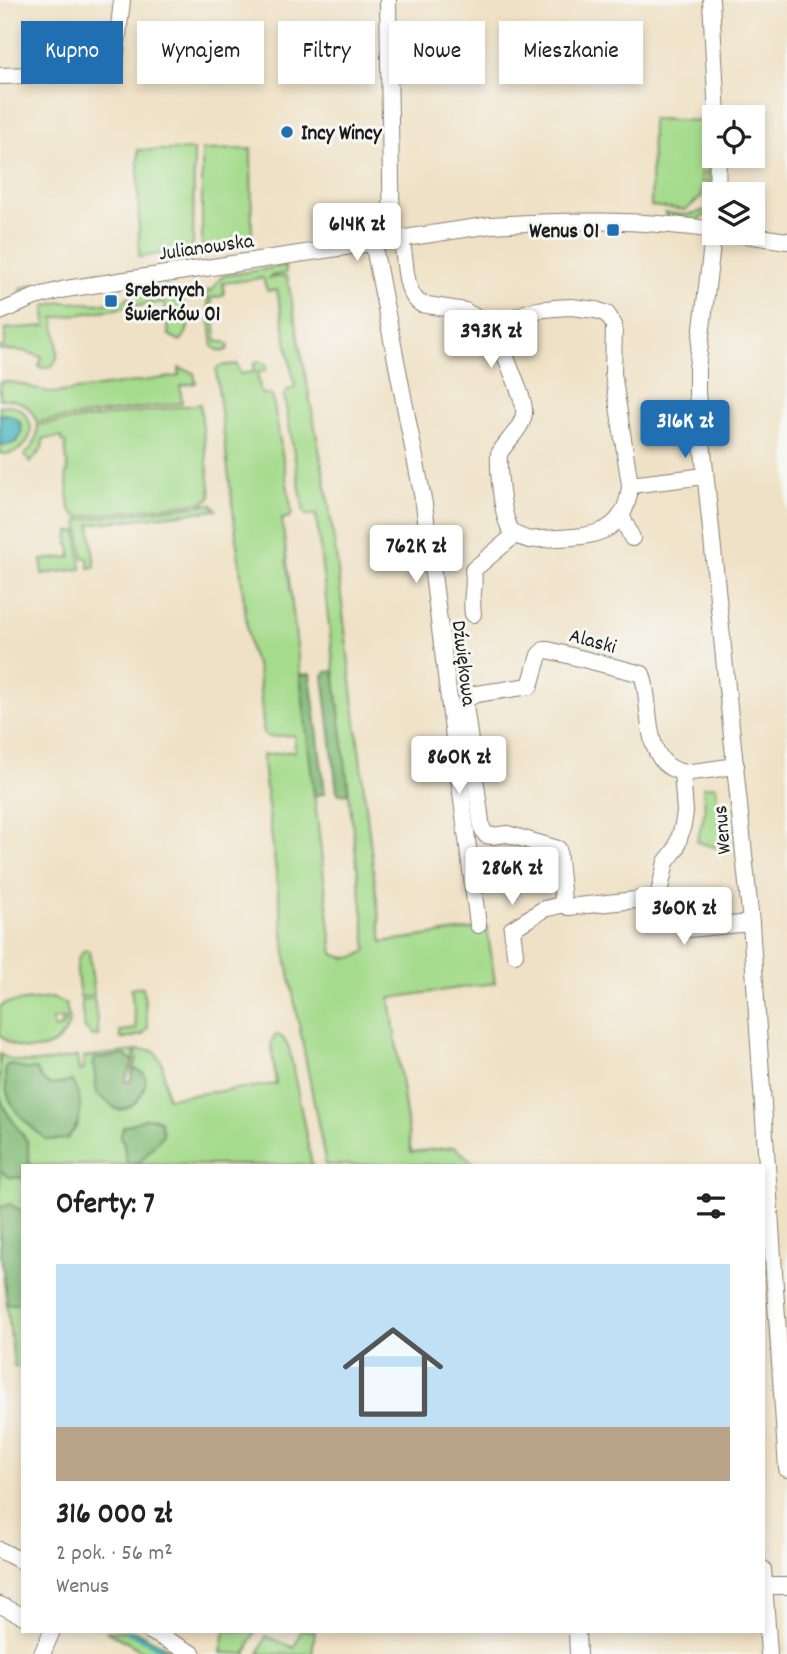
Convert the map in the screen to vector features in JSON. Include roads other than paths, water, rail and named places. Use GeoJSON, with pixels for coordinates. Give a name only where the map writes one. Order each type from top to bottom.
{"type":"FeatureCollection","features":[{"type":"Feature","properties":{"kind":"street"},"geometry":{"type":"LineString","coordinates":[[0,76],[114,72],[122,0]]}},
{"type":"Feature","properties":{"kind":"street"},"geometry":{"type":"LineString","coordinates":[[388,0],[398,244],[411,295],[421,304],[465,311],[504,332]]}},
{"type":"Feature","properties":{"kind":"street"},"geometry":{"type":"LineString","coordinates":[[711,0],[716,105]]}},
{"type":"Feature","properties":{"kind":"street","name":"Julianowska"},"geometry":{"type":"LineString","coordinates":[[0,312],[35,297],[66,289],[373,242],[398,244],[491,225],[573,220],[642,222],[702,229]]}},
{"type":"Feature","properties":{"kind":"street"},"geometry":{"type":"LineString","coordinates":[[765,238],[787,241]]}},
{"type":"Feature","properties":{"kind":"street","name":"Dźwiękowa"},"geometry":{"type":"LineString","coordinates":[[373,242],[424,504],[478,925]]}},
{"type":"Feature","properties":{"kind":"street","name":"Wenus"},"geometry":{"type":"LineString","coordinates":[[712,245],[696,369],[751,923],[780,1254],[787,1469]]}},
{"type":"Feature","properties":{"kind":"street"},"geometry":{"type":"LineString","coordinates":[[572,307],[596,310],[611,318],[614,332],[613,373],[630,485],[622,517],[612,527],[592,533],[530,540],[511,531],[506,519],[499,454],[521,424],[525,411],[504,352],[502,338],[512,320],[553,308],[572,307]]}},
{"type":"Feature","properties":{"kind":"street"},"geometry":{"type":"LineString","coordinates":[[630,485],[705,477]]}},
{"type":"Feature","properties":{"kind":"street"},"geometry":{"type":"LineString","coordinates":[[622,517],[632,538]]}},
{"type":"Feature","properties":{"kind":"street"},"geometry":{"type":"LineString","coordinates":[[473,614],[471,599],[476,587],[473,569],[516,534]]}},
{"type":"Feature","properties":{"kind":"street","name":"Alaski"},"geometry":{"type":"LineString","coordinates":[[565,904],[558,849],[507,834],[486,835],[482,828],[465,705],[467,699],[476,694],[530,685],[539,655],[544,650],[642,674],[646,685],[653,746],[660,757],[682,772]]}},
{"type":"Feature","properties":{"kind":"street"},"geometry":{"type":"LineString","coordinates":[[515,954],[512,929],[554,905],[565,904],[573,907],[655,898],[659,894],[666,862],[676,849],[683,825],[685,812],[682,772],[736,766]]}},
{"type":"Feature","properties":{"kind":"street"},"geometry":{"type":"LineString","coordinates":[[655,898],[688,929],[751,923]]}},
{"type":"Feature","properties":{"kind":"street"},"geometry":{"type":"LineString","coordinates":[[0,1550],[21,1561]]}},
{"type":"Feature","properties":{"kind":"street"},"geometry":{"type":"LineString","coordinates":[[765,1586],[787,1586]]}},
{"type":"Feature","properties":{"kind":"street"},"geometry":{"type":"LineString","coordinates":[[765,1600],[769,1654]]}},
{"type":"Feature","properties":{"kind":"street"},"geometry":{"type":"LineString","coordinates":[[0,1605],[21,1615]]}},
{"type":"Feature","properties":{"kind":"street"},"geometry":{"type":"LineString","coordinates":[[42,1654],[51,1633]]}},
{"type":"Feature","properties":{"kind":"street"},"geometry":{"type":"LineString","coordinates":[[154,1633],[193,1654]]}},
{"type":"Feature","properties":{"kind":"street"},"geometry":{"type":"LineString","coordinates":[[577,1633],[579,1654]]}},
{"type":"Feature","properties":{"kind":"water"},"geometry":{"type":"Polygon","coordinates":[[[0,415],[14,417],[21,427],[19,438],[8,445],[0,444],[0,415]]]}},
{"type":"Feature","properties":{"kind":"waterway"},"geometry":{"type":"LineString","coordinates":[[132,1633],[171,1654]]}},
{"type":"Feature","properties":{"kind":"place","name":"Incy Wincy"},"geometry":{"type":"Point","coordinates":[287,132]}},
{"type":"Feature","properties":{"kind":"place","name":"Wenus 01"},"geometry":{"type":"Point","coordinates":[613,230]}},
{"type":"Feature","properties":{"kind":"place","name":"Srebrnych Świerków 01"},"geometry":{"type":"Point","coordinates":[111,301]}}]}
